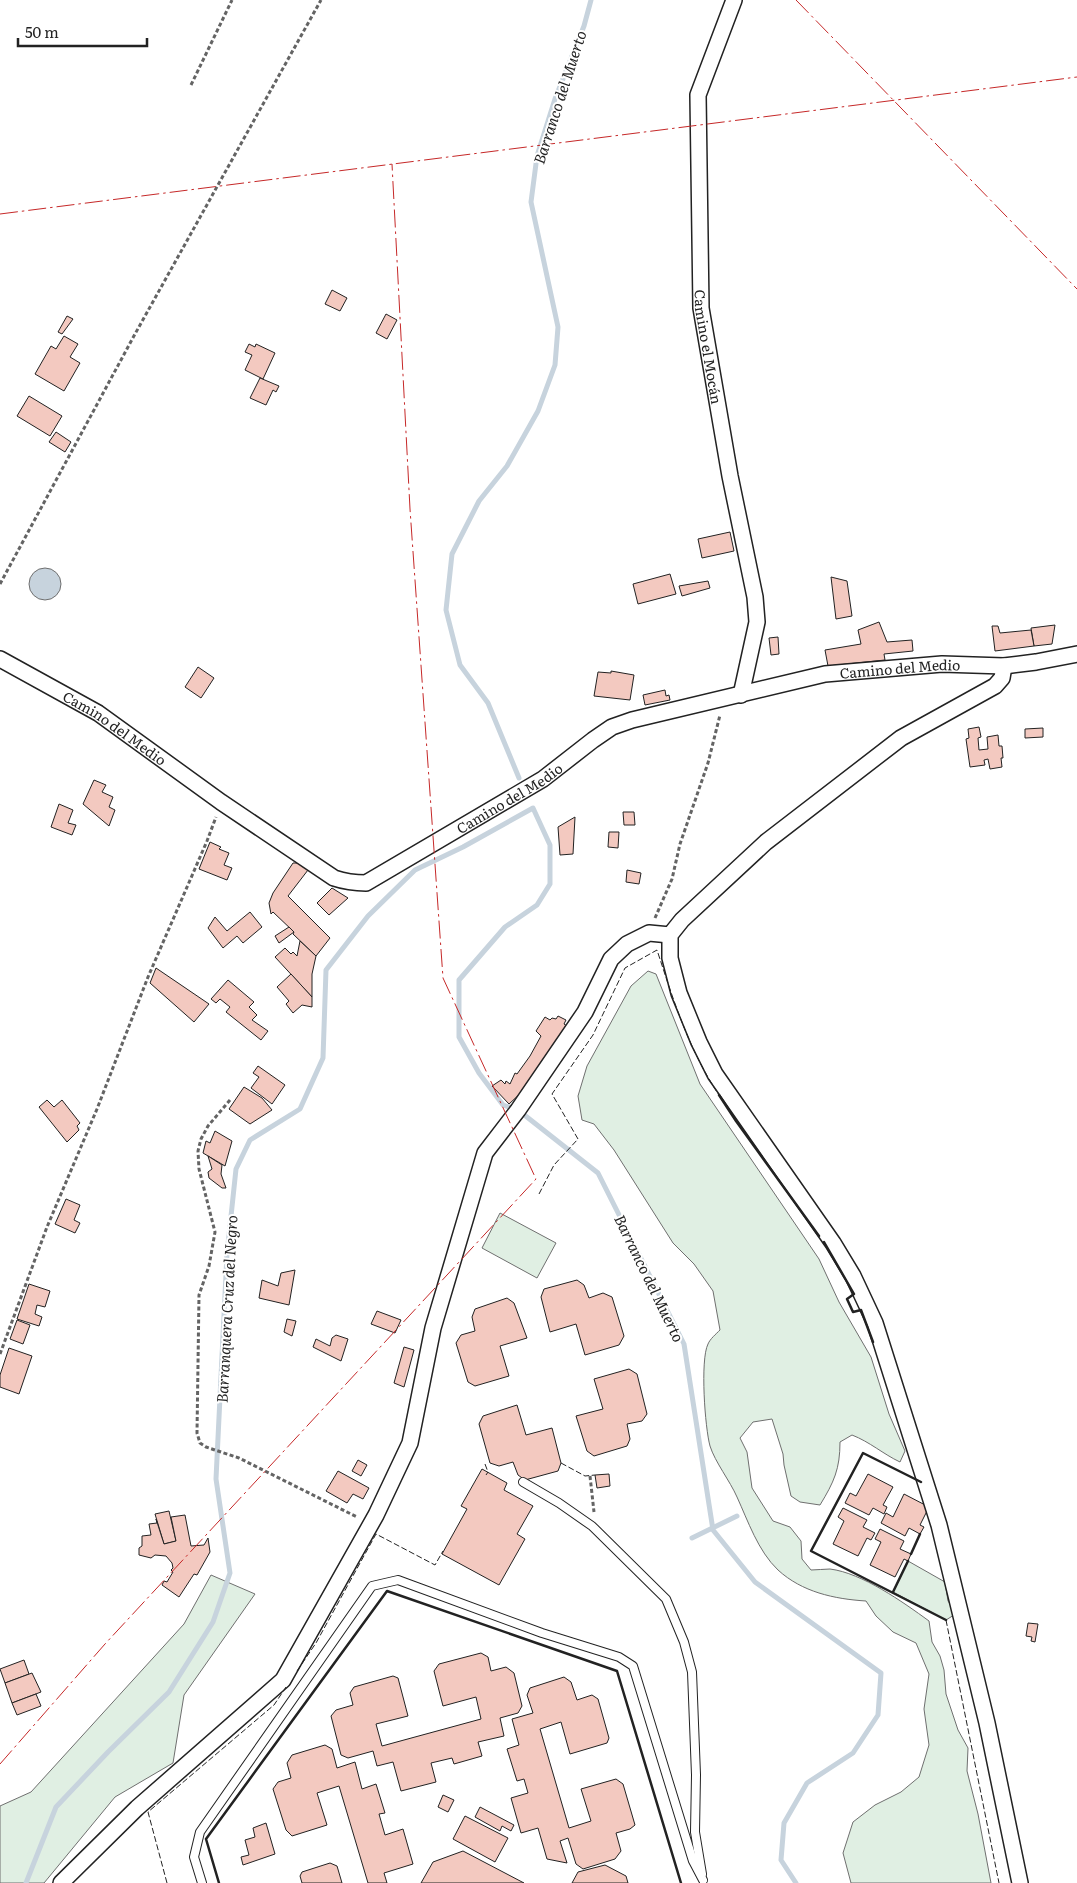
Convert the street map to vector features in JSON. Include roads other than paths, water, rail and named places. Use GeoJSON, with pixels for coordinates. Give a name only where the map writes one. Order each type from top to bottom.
{"type":"FeatureCollection","features":[{"type":"Feature","properties":{"kind":"street","name":"Camino el Mocán"},"geometry":{"type":"LineString","coordinates":[[734,0],[698,95],[701,308],[730,476],[755,597],[757,622],[741,694]]}},
{"type":"Feature","properties":{"kind":"street","name":"Camino del Medio"},"geometry":{"type":"LineString","coordinates":[[0,659],[98,713],[221,802],[334,878],[347,882],[366,883],[543,779],[612,727],[632,720],[826,674],[942,664],[1004,666],[1077,654]]}},
{"type":"Feature","properties":{"kind":"street"},"geometry":{"type":"LineString","coordinates":[[1004,666],[1002,678],[994,686],[902,738],[766,842],[682,920],[670,935],[670,958],[679,992],[714,1074],[833,1243],[853,1276],[875,1323],[939,1524],[987,1723],[1020,1883]]}},
{"type":"Feature","properties":{"kind":"street"},"geometry":{"type":"LineString","coordinates":[[61,1883],[137,1808],[284,1680],[371,1524],[410,1443],[433,1328],[485,1153],[518,1110],[586,1012],[611,959],[627,944],[650,933],[670,935]]}},
{"type":"Feature","properties":{"kind":"lane"},"geometry":{"type":"LineString","coordinates":[[522,1482],[559,1502],[592,1526],[666,1599],[684,1642],[692,1672],[696,1775],[695,1832],[704,1882]]}},
{"type":"Feature","properties":{"kind":"lane"},"geometry":{"type":"LineString","coordinates":[[202,1883],[194,1858],[200,1832],[372,1586],[398,1580],[542,1633],[619,1657],[633,1666],[693,1861],[704,1882]]}},
{"type":"Feature","properties":{"kind":"waterway","name":"Barranco del Muerto"},"geometry":{"type":"LineString","coordinates":[[519,778],[488,703],[460,665],[446,610],[452,554],[479,501],[507,466],[538,411],[555,365],[558,327],[531,202],[537,156],[555,99],[584,26],[591,0]]}},
{"type":"Feature","properties":{"kind":"waterway","name":"Barranco del Muerto"},"geometry":{"type":"LineString","coordinates":[[26,1883],[56,1807],[169,1692],[213,1622],[230,1573],[216,1479],[227,1254],[236,1169],[250,1140],[300,1109],[323,1058],[326,970],[368,916],[415,870],[463,847],[533,808],[550,845],[550,884],[537,905],[505,927],[459,980],[459,1037],[479,1073],[503,1105],[518,1110],[598,1173],[684,1344],[713,1530],[755,1582],[881,1673],[878,1715],[853,1753],[807,1783],[784,1823],[781,1860],[796,1883]]}},
{"type":"Feature","properties":{"kind":"waterway","name":"Barranco del Muerto"},"geometry":{"type":"LineString","coordinates":[[692,1538],[737,1516]]}},
{"type":"Feature","properties":{"kind":"water label","name":"Barranquera Cruz del Negro"},"geometry":{"type":"Point","coordinates":[226,1309]}}]}
